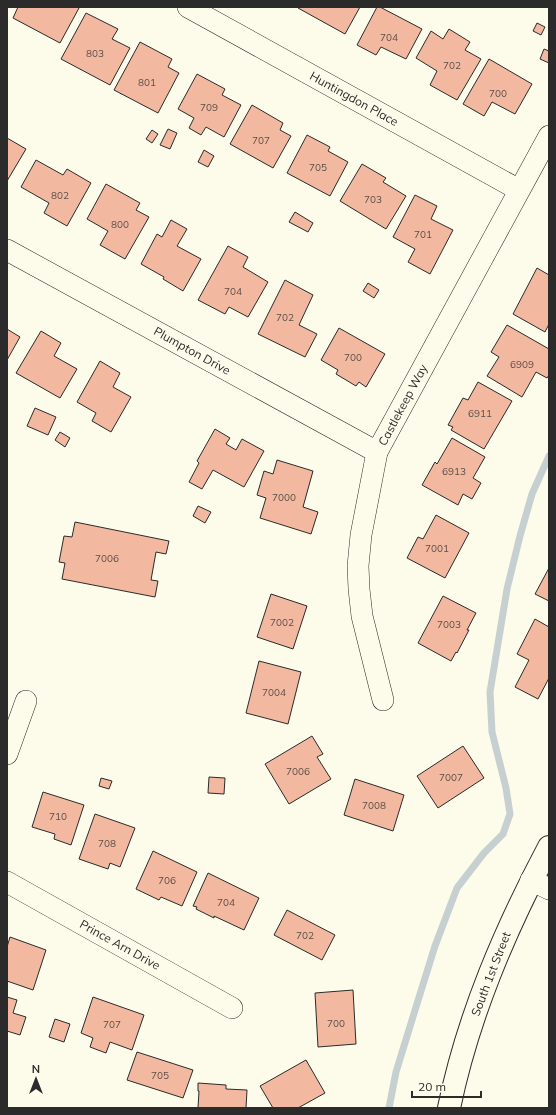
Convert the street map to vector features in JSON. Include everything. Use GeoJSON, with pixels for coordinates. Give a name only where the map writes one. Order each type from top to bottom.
{"type":"FeatureCollection","features":[{"type":"Feature","properties":{"kind":"main road","name":"South 1st Street"},"geometry":{"type":"LineString","coordinates":[[449,1108],[467,1037],[481,994],[500,947],[540,884],[549,847]]}},
{"type":"Feature","properties":{"kind":"street","name":"Huntingdon Place"},"geometry":{"type":"LineString","coordinates":[[188,7],[519,190]]}},
{"type":"Feature","properties":{"kind":"street","name":"Castlekeep Way"},"geometry":{"type":"LineString","coordinates":[[383,700],[362,616],[358,588],[358,566],[362,535],[377,452],[549,136]]}},
{"type":"Feature","properties":{"kind":"street","name":"Plumpton Drive"},"geometry":{"type":"LineString","coordinates":[[7,250],[377,452]]}},
{"type":"Feature","properties":{"kind":"street"},"geometry":{"type":"LineString","coordinates":[[7,754],[26,701]]}},
{"type":"Feature","properties":{"kind":"street","name":"Prince Arn Drive"},"geometry":{"type":"LineString","coordinates":[[7,882],[232,1008]]}},
{"type":"Feature","properties":{"kind":"building"},"geometry":{"type":"Polygon","coordinates":[[[18,7],[79,8],[60,43],[13,18],[18,7]]]}},
{"type":"Feature","properties":{"kind":"building"},"geometry":{"type":"Polygon","coordinates":[[[298,7],[360,7],[345,34],[298,7]]]}},
{"type":"Feature","properties":{"kind":"building"},"geometry":{"type":"Polygon","coordinates":[[[377,7],[380,7],[422,29],[406,59],[381,47],[376,55],[357,45],[377,7]]]}},
{"type":"Feature","properties":{"kind":"building"},"geometry":{"type":"Polygon","coordinates":[[[86,13],[118,29],[112,39],[130,48],[110,85],[61,59],[86,13]]]}},
{"type":"Feature","properties":{"kind":"building"},"geometry":{"type":"Polygon","coordinates":[[[537,23],[545,27],[541,35],[533,31],[537,23]]]}},
{"type":"Feature","properties":{"kind":"building"},"geometry":{"type":"Polygon","coordinates":[[[449,29],[470,42],[465,50],[481,59],[457,100],[430,85],[437,71],[416,58],[431,31],[443,39],[449,29]]]}},
{"type":"Feature","properties":{"kind":"building"},"geometry":{"type":"Polygon","coordinates":[[[140,42],[172,59],[168,67],[179,73],[158,113],[114,90],[140,42]]]}},
{"type":"Feature","properties":{"kind":"building"},"geometry":{"type":"Polygon","coordinates":[[[544,49],[549,51],[549,63],[540,59],[544,49]]]}},
{"type":"Feature","properties":{"kind":"building"},"geometry":{"type":"Polygon","coordinates":[[[489,59],[532,84],[515,114],[492,102],[484,116],[463,104],[489,59]]]}},
{"type":"Feature","properties":{"kind":"building"},"geometry":{"type":"Polygon","coordinates":[[[197,74],[225,89],[222,95],[241,105],[224,137],[206,127],[201,135],[189,128],[194,118],[178,109],[197,74]]]}},
{"type":"Feature","properties":{"kind":"building"},"geometry":{"type":"Polygon","coordinates":[[[252,105],[283,123],[280,130],[291,136],[273,168],[230,144],[252,105]]]}},
{"type":"Feature","properties":{"kind":"building"},"geometry":{"type":"Polygon","coordinates":[[[168,129],[177,133],[170,149],[160,145],[168,129]]]}},
{"type":"Feature","properties":{"kind":"building"},"geometry":{"type":"Polygon","coordinates":[[[152,130],[158,134],[152,143],[146,139],[152,130]]]}},
{"type":"Feature","properties":{"kind":"building"},"geometry":{"type":"Polygon","coordinates":[[[307,135],[330,147],[328,151],[348,162],[330,196],[287,173],[307,135]]]}},
{"type":"Feature","properties":{"kind":"building"},"geometry":{"type":"Polygon","coordinates":[[[7,138],[26,149],[7,181],[7,138]]]}},
{"type":"Feature","properties":{"kind":"building"},"geometry":{"type":"Polygon","coordinates":[[[204,150],[214,156],[208,167],[198,162],[204,150]]]}},
{"type":"Feature","properties":{"kind":"building"},"geometry":{"type":"Polygon","coordinates":[[[36,160],[63,175],[67,169],[91,183],[67,226],[44,213],[49,203],[21,187],[36,160]]]}},
{"type":"Feature","properties":{"kind":"building"},"geometry":{"type":"Polygon","coordinates":[[[362,164],[386,178],[383,182],[406,196],[386,229],[340,201],[362,164]]]}},
{"type":"Feature","properties":{"kind":"building"},"geometry":{"type":"Polygon","coordinates":[[[106,184],[140,203],[136,210],[149,217],[125,259],[100,245],[108,231],[87,219],[106,184]]]}},
{"type":"Feature","properties":{"kind":"building"},"geometry":{"type":"Polygon","coordinates":[[[415,195],[437,206],[431,219],[453,230],[430,274],[408,262],[415,249],[393,237],[415,195]]]}},
{"type":"Feature","properties":{"kind":"building"},"geometry":{"type":"Polygon","coordinates":[[[295,212],[313,223],[308,232],[289,222],[295,212]]]}},
{"type":"Feature","properties":{"kind":"building"},"geometry":{"type":"Polygon","coordinates":[[[171,220],[187,229],[177,246],[201,259],[183,291],[163,279],[164,277],[141,264],[157,234],[162,237],[171,220]]]}},
{"type":"Feature","properties":{"kind":"building"},"geometry":{"type":"Polygon","coordinates":[[[228,246],[248,257],[243,267],[268,282],[248,317],[229,307],[225,314],[198,300],[228,246]]]}},
{"type":"Feature","properties":{"kind":"building"},"geometry":{"type":"Polygon","coordinates":[[[537,268],[549,275],[549,324],[545,332],[513,314],[537,268]]]}},
{"type":"Feature","properties":{"kind":"building"},"geometry":{"type":"Polygon","coordinates":[[[285,280],[313,295],[299,325],[317,334],[305,357],[258,334],[285,280]]]}},
{"type":"Feature","properties":{"kind":"building"},"geometry":{"type":"Polygon","coordinates":[[[368,283],[379,290],[374,298],[363,291],[368,283]]]}},
{"type":"Feature","properties":{"kind":"building"},"geometry":{"type":"Polygon","coordinates":[[[507,325],[549,349],[549,375],[547,378],[536,372],[522,397],[487,376],[499,357],[491,352],[507,325]]]}},
{"type":"Feature","properties":{"kind":"building"},"geometry":{"type":"Polygon","coordinates":[[[339,328],[385,354],[366,387],[359,382],[356,386],[336,374],[338,370],[321,360],[339,328]]]}},
{"type":"Feature","properties":{"kind":"building"},"geometry":{"type":"Polygon","coordinates":[[[7,329],[20,337],[7,360],[7,329]]]}},
{"type":"Feature","properties":{"kind":"building"},"geometry":{"type":"Polygon","coordinates":[[[41,331],[61,343],[54,356],[77,369],[60,398],[16,373],[41,331]]]}},
{"type":"Feature","properties":{"kind":"building"},"geometry":{"type":"Polygon","coordinates":[[[100,361],[120,373],[113,387],[131,397],[111,432],[92,421],[96,413],[77,402],[100,361]]]}},
{"type":"Feature","properties":{"kind":"building"},"geometry":{"type":"Polygon","coordinates":[[[478,382],[512,401],[484,449],[451,430],[453,427],[448,425],[463,398],[468,400],[478,382]]]}},
{"type":"Feature","properties":{"kind":"building"},"geometry":{"type":"Polygon","coordinates":[[[35,408],[56,417],[48,435],[27,426],[35,408]]]}},
{"type":"Feature","properties":{"kind":"building"},"geometry":{"type":"Polygon","coordinates":[[[215,429],[230,438],[226,444],[236,450],[242,439],[264,451],[244,487],[213,470],[202,489],[189,482],[199,463],[197,461],[215,429]]]}},
{"type":"Feature","properties":{"kind":"building"},"geometry":{"type":"Polygon","coordinates":[[[60,432],[70,438],[65,447],[55,440],[60,432]]]}},
{"type":"Feature","properties":{"kind":"building"},"geometry":{"type":"Polygon","coordinates":[[[452,438],[485,457],[473,478],[481,483],[472,499],[463,494],[458,505],[422,485],[435,462],[437,464],[452,438]]]}},
{"type":"Feature","properties":{"kind":"building"},"geometry":{"type":"Polygon","coordinates":[[[277,460],[313,471],[303,507],[318,512],[311,534],[260,518],[266,498],[257,495],[264,471],[273,474],[277,460]]]}},
{"type":"Feature","properties":{"kind":"building"},"geometry":{"type":"Polygon","coordinates":[[[198,506],[211,512],[205,523],[193,516],[198,506]]]}},
{"type":"Feature","properties":{"kind":"building"},"geometry":{"type":"Polygon","coordinates":[[[436,515],[469,533],[445,578],[407,558],[418,537],[423,539],[436,515]]]}},
{"type":"Feature","properties":{"kind":"building"},"geometry":{"type":"Polygon","coordinates":[[[75,522],[169,541],[166,554],[156,552],[151,580],[158,581],[155,597],[62,579],[65,563],[59,562],[64,536],[72,537],[75,522]]]}},
{"type":"Feature","properties":{"kind":"building"},"geometry":{"type":"Polygon","coordinates":[[[549,568],[549,601],[535,594],[549,568]]]}},
{"type":"Feature","properties":{"kind":"building"},"geometry":{"type":"Polygon","coordinates":[[[271,594],[307,606],[293,649],[257,637],[271,594]]]}},
{"type":"Feature","properties":{"kind":"building"},"geometry":{"type":"Polygon","coordinates":[[[443,596],[476,613],[467,630],[469,630],[451,661],[418,643],[443,596]]]}},
{"type":"Feature","properties":{"kind":"building"},"geometry":{"type":"Polygon","coordinates":[[[535,619],[549,627],[549,678],[538,699],[515,687],[529,660],[517,654],[535,619]]]}},
{"type":"Feature","properties":{"kind":"building"},"geometry":{"type":"Polygon","coordinates":[[[259,661],[301,672],[288,724],[246,713],[259,661]]]}},
{"type":"Feature","properties":{"kind":"building"},"geometry":{"type":"Polygon","coordinates":[[[312,736],[323,754],[317,757],[331,779],[289,804],[265,764],[312,736]]]}},
{"type":"Feature","properties":{"kind":"building"},"geometry":{"type":"Polygon","coordinates":[[[463,746],[484,778],[438,808],[417,776],[463,746]]]}},
{"type":"Feature","properties":{"kind":"building"},"geometry":{"type":"Polygon","coordinates":[[[209,777],[225,778],[224,794],[208,793],[209,777]]]}},
{"type":"Feature","properties":{"kind":"building"},"geometry":{"type":"Polygon","coordinates":[[[101,778],[112,781],[109,789],[99,786],[101,778]]]}},
{"type":"Feature","properties":{"kind":"building"},"geometry":{"type":"Polygon","coordinates":[[[355,779],[404,795],[393,831],[344,815],[355,779]]]}},
{"type":"Feature","properties":{"kind":"building"},"geometry":{"type":"Polygon","coordinates":[[[43,792],[84,805],[71,845],[54,839],[55,834],[32,827],[43,792]]]}},
{"type":"Feature","properties":{"kind":"building"},"geometry":{"type":"Polygon","coordinates":[[[95,814],[135,828],[120,867],[110,863],[108,869],[79,859],[95,814]]]}},
{"type":"Feature","properties":{"kind":"building"},"geometry":{"type":"Polygon","coordinates":[[[153,851],[197,872],[182,906],[161,897],[159,900],[136,889],[153,851]]]}},
{"type":"Feature","properties":{"kind":"building"},"geometry":{"type":"Polygon","coordinates":[[[208,873],[259,898],[244,930],[214,916],[214,918],[193,906],[208,873]]]}},
{"type":"Feature","properties":{"kind":"building"},"geometry":{"type":"Polygon","coordinates":[[[287,910],[335,935],[322,960],[274,935],[287,910]]]}},
{"type":"Feature","properties":{"kind":"building"},"geometry":{"type":"Polygon","coordinates":[[[10,937],[46,950],[33,990],[7,981],[7,947],[10,937]]]}},
{"type":"Feature","properties":{"kind":"building"},"geometry":{"type":"Polygon","coordinates":[[[353,990],[356,1044],[318,1047],[315,993],[353,990]]]}},
{"type":"Feature","properties":{"kind":"building"},"geometry":{"type":"Polygon","coordinates":[[[7,997],[17,1000],[13,1013],[26,1017],[20,1035],[7,1031],[7,997]]]}},
{"type":"Feature","properties":{"kind":"building"},"geometry":{"type":"Polygon","coordinates":[[[93,997],[144,1015],[132,1050],[110,1042],[106,1053],[90,1047],[93,1038],[81,1033],[93,997]]]}},
{"type":"Feature","properties":{"kind":"building"},"geometry":{"type":"Polygon","coordinates":[[[55,1019],[70,1024],[64,1042],[49,1037],[55,1019]]]}},
{"type":"Feature","properties":{"kind":"building"},"geometry":{"type":"Polygon","coordinates":[[[137,1052],[193,1070],[183,1098],[127,1080],[137,1052]]]}},
{"type":"Feature","properties":{"kind":"building"},"geometry":{"type":"Polygon","coordinates":[[[306,1060],[325,1093],[298,1108],[273,1108],[260,1086],[306,1060]]]}},
{"type":"Feature","properties":{"kind":"building"},"geometry":{"type":"Polygon","coordinates":[[[198,1083],[226,1085],[226,1089],[247,1090],[246,1108],[198,1108],[198,1083]]]}},
{"type":"Feature","properties":{"kind":"waterway"},"geometry":{"type":"LineString","coordinates":[[389,1108],[396,1072],[416,1007],[435,946],[457,888],[484,853],[503,834],[510,814],[506,788],[492,732],[490,692],[507,589],[520,536],[532,494],[549,456]]}}]}
